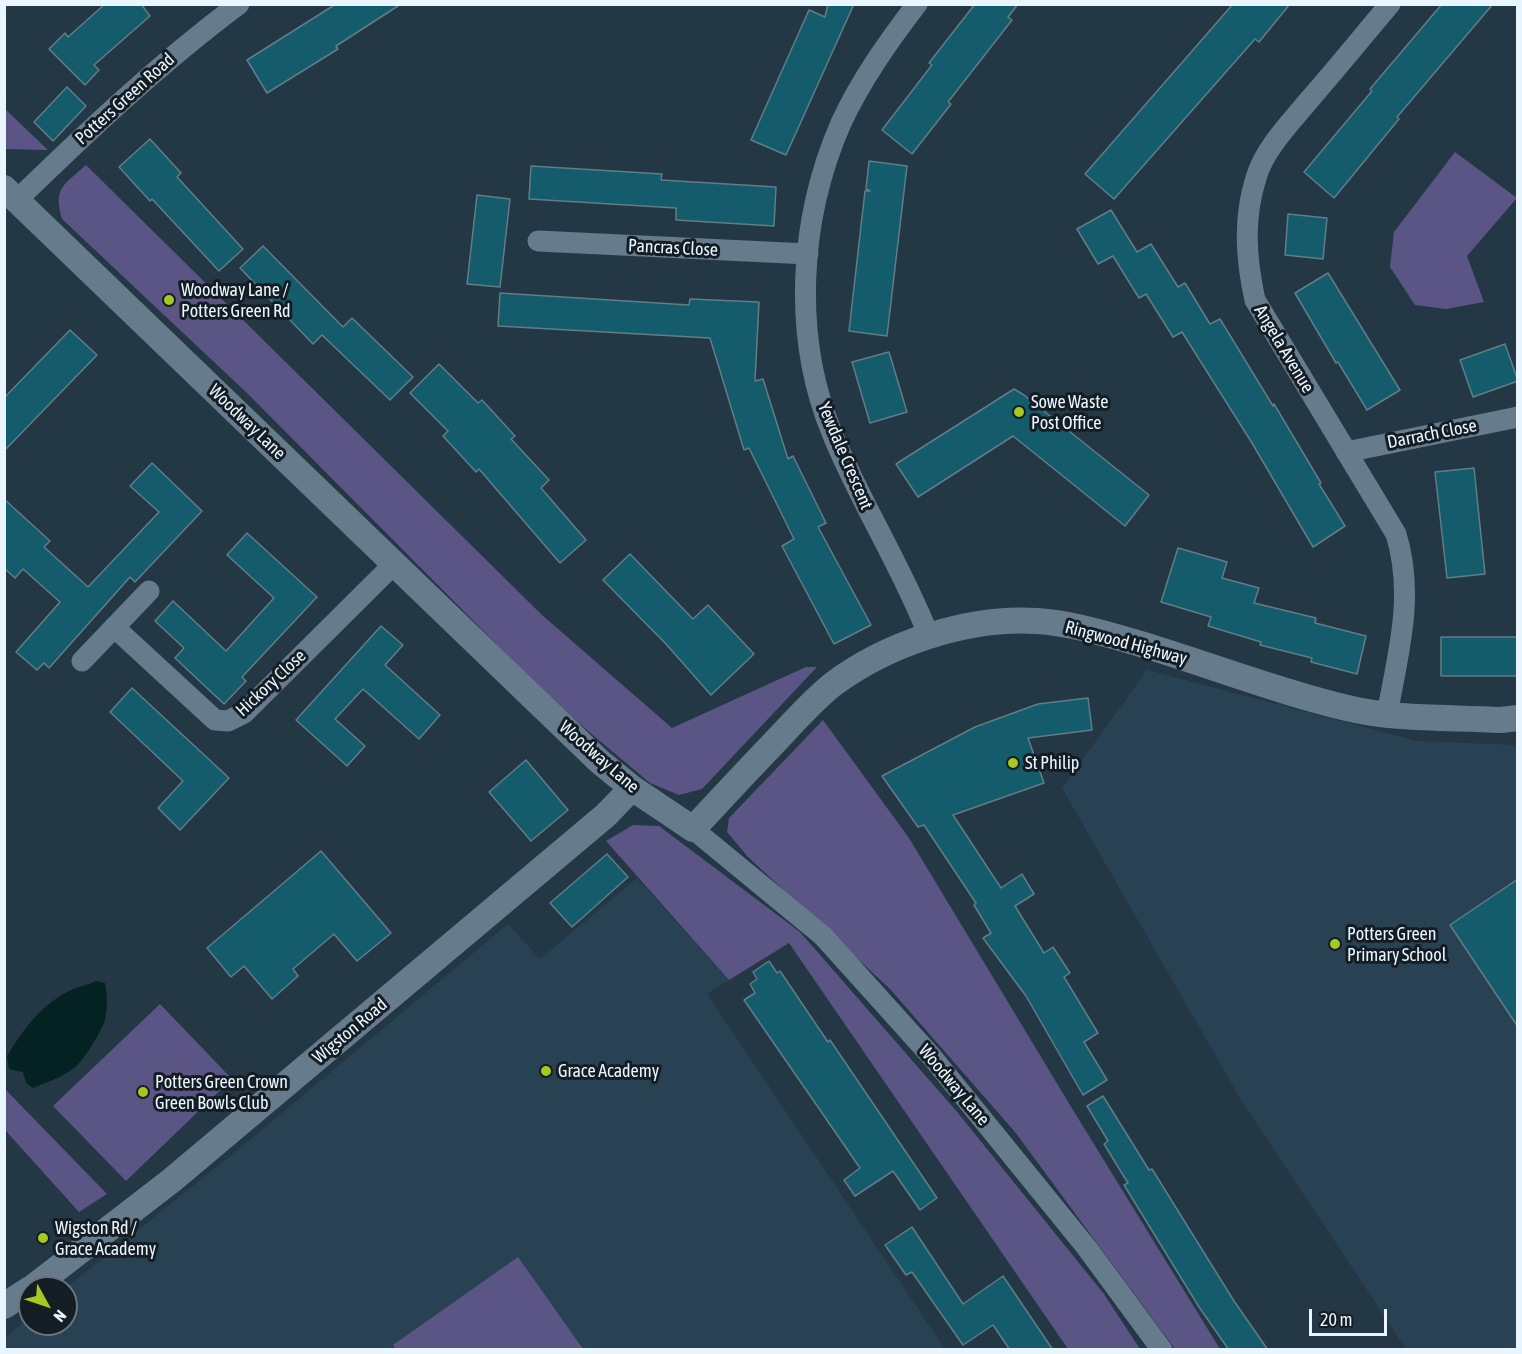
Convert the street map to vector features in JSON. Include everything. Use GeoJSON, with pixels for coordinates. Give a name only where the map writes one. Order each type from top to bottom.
{"type":"FeatureCollection","features":[{"type":"Feature","properties":{"kind":"street","name":"Potters Green Road"},"geometry":{"type":"LineString","coordinates":[[11,194],[191,40],[239,4]]}},
{"type":"Feature","properties":{"kind":"street","name":"Yewdale Crescent"},"geometry":{"type":"LineString","coordinates":[[917,4],[881,51],[861,84],[825,165],[814,207],[806,291],[807,330],[814,375],[831,432],[928,634]]}},
{"type":"Feature","properties":{"kind":"street","name":"Angela Avenue"},"geometry":{"type":"LineString","coordinates":[[1387,715],[1405,614],[1404,557],[1396,534],[1255,300],[1248,270],[1246,245],[1249,207],[1256,175],[1269,152],[1390,4]]}},
{"type":"Feature","properties":{"kind":"street","name":"Woodway Lane"},"geometry":{"type":"LineString","coordinates":[[11,194],[599,761],[632,788],[693,829],[823,936],[933,1057],[1087,1248],[1162,1350]]}},
{"type":"Feature","properties":{"kind":"street","name":"Pancras Close"},"geometry":{"type":"LineString","coordinates":[[538,241],[808,254]]}},
{"type":"Feature","properties":{"kind":"street","name":"Darrach Close"},"geometry":{"type":"LineString","coordinates":[[1346,452],[1518,417]]}},
{"type":"Feature","properties":{"kind":"street","name":"Hickory Close"},"geometry":{"type":"LineString","coordinates":[[114,627],[215,720],[228,721],[244,713],[260,699],[395,563]]}},
{"type":"Feature","properties":{"kind":"street"},"geometry":{"type":"LineString","coordinates":[[82,661],[149,591]]}},
{"type":"Feature","properties":{"kind":"street","name":"Ringwood Highway"},"geometry":{"type":"LineString","coordinates":[[693,829],[803,711],[833,685],[863,665],[928,634],[1006,621],[1036,621],[1070,626],[1148,646],[1307,698],[1350,709],[1387,715],[1501,720],[1518,718]]}},
{"type":"Feature","properties":{"kind":"street","name":"Wigston Road"},"geometry":{"type":"LineString","coordinates":[[48,1276],[172,1180],[606,815],[632,788]]}},
{"type":"Feature","properties":{"kind":"street","name":"Wigston Road"},"geometry":{"type":"LineString","coordinates":[[4,1306],[18,1297]]}},
{"type":"Feature","properties":{"kind":"shaded area"},"geometry":{"type":"Polygon","coordinates":[[[5,109],[48,150],[5,149],[5,109]]]}},
{"type":"Feature","properties":{"kind":"shaded area"},"geometry":{"type":"Polygon","coordinates":[[[1455,152],[1517,198],[1467,256],[1484,302],[1446,309],[1415,305],[1390,267],[1394,232],[1455,152]]]}},
{"type":"Feature","properties":{"kind":"shaded area"},"geometry":{"type":"Polygon","coordinates":[[[86,165],[542,615],[672,728],[806,667],[817,667],[702,789],[679,795],[650,783],[557,705],[248,394],[62,219],[59,200],[62,188],[86,165]]]}},
{"type":"Feature","properties":{"kind":"shaded area","name":"Potters Green Primary School"},"geometry":{"type":"Polygon","coordinates":[[[1147,670],[1417,741],[1517,745],[1517,1349],[1406,1349],[1241,1100],[1062,788],[1147,670]]]}},
{"type":"Feature","properties":{"kind":"shaded area"},"geometry":{"type":"Polygon","coordinates":[[[823,720],[909,838],[1220,1349],[1175,1349],[1015,1132],[890,989],[748,857],[727,832],[729,818],[823,720]]]}},
{"type":"Feature","properties":{"kind":"shaded area"},"geometry":{"type":"Polygon","coordinates":[[[633,825],[659,826],[800,932],[958,1113],[1104,1294],[1140,1349],[1068,1349],[789,943],[729,980],[606,841],[633,825]]]}},
{"type":"Feature","properties":{"kind":"shaded area","name":"Grace Academy"},"geometry":{"type":"Polygon","coordinates":[[[637,878],[729,980],[707,994],[945,1349],[5,1350],[5,1338],[18,1327],[18,1336],[78,1336],[78,1278],[240,1148],[508,924],[540,959],[637,878]]]}},
{"type":"Feature","properties":{"kind":"shaded area"},"geometry":{"type":"Polygon","coordinates":[[[96,981],[105,983],[107,1011],[96,1038],[75,1067],[33,1088],[26,1083],[23,1072],[9,1069],[7,1056],[26,1028],[50,1003],[69,991],[96,981]]]}},
{"type":"Feature","properties":{"kind":"shaded area","name":"Potters Green Crown Green Bowls Club"},"geometry":{"type":"Polygon","coordinates":[[[160,1004],[232,1079],[126,1181],[53,1106],[160,1004]]]}},
{"type":"Feature","properties":{"kind":"shaded area"},"geometry":{"type":"Polygon","coordinates":[[[5,1089],[107,1194],[79,1212],[5,1130],[5,1089]]]}},
{"type":"Feature","properties":{"kind":"shaded area"},"geometry":{"type":"Polygon","coordinates":[[[518,1257],[583,1349],[396,1349],[393,1345],[518,1257]]]}},
{"type":"Feature","properties":{"kind":"building"},"geometry":{"type":"Polygon","coordinates":[[[105,4],[141,4],[150,16],[94,65],[99,70],[85,85],[49,49],[65,33],[68,37],[105,4]]]}},
{"type":"Feature","properties":{"kind":"building"},"geometry":{"type":"Polygon","coordinates":[[[336,4],[401,4],[336,46],[338,49],[267,93],[247,60],[336,4]]]}},
{"type":"Feature","properties":{"kind":"building"},"geometry":{"type":"Polygon","coordinates":[[[828,4],[854,4],[786,155],[751,140],[809,10],[825,17],[828,4]]]}},
{"type":"Feature","properties":{"kind":"building"},"geometry":{"type":"Polygon","coordinates":[[[975,4],[1018,4],[1008,17],[1012,20],[948,102],[951,104],[912,154],[882,130],[932,65],[929,63],[975,4]]]}},
{"type":"Feature","properties":{"kind":"building"},"geometry":{"type":"Polygon","coordinates":[[[1233,4],[1290,4],[1259,42],[1255,39],[1114,199],[1085,174],[1233,4]]]}},
{"type":"Feature","properties":{"kind":"building"},"geometry":{"type":"Polygon","coordinates":[[[1442,4],[1493,4],[1397,117],[1399,119],[1334,198],[1304,172],[1442,4]]]}},
{"type":"Feature","properties":{"kind":"building"},"geometry":{"type":"Polygon","coordinates":[[[67,87],[86,106],[53,141],[34,122],[67,87]]]}},
{"type":"Feature","properties":{"kind":"building"},"geometry":{"type":"Polygon","coordinates":[[[150,139],[181,173],[177,177],[243,249],[219,271],[119,167],[150,139]]]}},
{"type":"Feature","properties":{"kind":"building"},"geometry":{"type":"Polygon","coordinates":[[[869,161],[907,166],[887,336],[849,331],[865,191],[870,191],[866,189],[869,161]]]}},
{"type":"Feature","properties":{"kind":"building"},"geometry":{"type":"Polygon","coordinates":[[[531,166],[662,174],[661,180],[776,187],[774,226],[676,220],[676,208],[529,199],[531,166]]]}},
{"type":"Feature","properties":{"kind":"building"},"geometry":{"type":"Polygon","coordinates":[[[477,195],[510,199],[500,287],[467,284],[477,195]]]}},
{"type":"Feature","properties":{"kind":"building"},"geometry":{"type":"Polygon","coordinates":[[[1111,210],[1137,252],[1151,244],[1178,287],[1185,283],[1210,324],[1220,319],[1273,406],[1274,404],[1345,526],[1313,547],[1252,443],[1182,332],[1173,337],[1146,294],[1139,298],[1113,256],[1098,264],[1077,229],[1111,210]]]}},
{"type":"Feature","properties":{"kind":"building"},"geometry":{"type":"Polygon","coordinates":[[[1288,214],[1327,218],[1323,259],[1285,255],[1288,214]]]}},
{"type":"Feature","properties":{"kind":"building"},"geometry":{"type":"Polygon","coordinates":[[[263,246],[343,327],[352,318],[413,377],[390,400],[322,335],[313,344],[240,268],[263,246]]]}},
{"type":"Feature","properties":{"kind":"building"},"geometry":{"type":"Polygon","coordinates":[[[1328,273],[1400,390],[1367,410],[1295,293],[1328,273]]]}},
{"type":"Feature","properties":{"kind":"building"},"geometry":{"type":"Polygon","coordinates":[[[500,293],[689,305],[690,299],[759,302],[755,381],[763,379],[788,459],[793,456],[826,523],[818,527],[871,625],[834,644],[782,546],[794,539],[749,448],[744,450],[710,338],[498,326],[500,293]]]}},
{"type":"Feature","properties":{"kind":"building"},"geometry":{"type":"Polygon","coordinates":[[[70,330],[97,355],[4,451],[4,398],[70,330]]]}},
{"type":"Feature","properties":{"kind":"building"},"geometry":{"type":"Polygon","coordinates":[[[1505,344],[1518,381],[1473,397],[1460,360],[1505,344]]]}},
{"type":"Feature","properties":{"kind":"building"},"geometry":{"type":"Polygon","coordinates":[[[889,352],[907,412],[870,423],[852,362],[889,352]]]}},
{"type":"Feature","properties":{"kind":"building"},"geometry":{"type":"Polygon","coordinates":[[[439,364],[478,403],[482,400],[515,436],[511,439],[549,480],[541,488],[586,540],[560,563],[479,469],[476,472],[443,436],[448,431],[410,393],[439,364]]]}},
{"type":"Feature","properties":{"kind":"building"},"geometry":{"type":"Polygon","coordinates":[[[1014,389],[1149,495],[1125,526],[1013,436],[918,497],[896,464],[1014,389]]]}},
{"type":"Feature","properties":{"kind":"building"},"geometry":{"type":"Polygon","coordinates":[[[152,463],[202,511],[135,582],[130,577],[49,668],[44,663],[37,670],[16,652],[60,602],[23,569],[15,578],[4,568],[4,499],[50,541],[44,547],[88,587],[159,512],[130,486],[152,463]]]}},
{"type":"Feature","properties":{"kind":"building"},"geometry":{"type":"Polygon","coordinates":[[[1474,468],[1485,574],[1447,578],[1435,472],[1474,468]]]}},
{"type":"Feature","properties":{"kind":"building"},"geometry":{"type":"Polygon","coordinates":[[[247,533],[317,597],[242,677],[246,681],[224,704],[175,658],[184,648],[155,621],[173,601],[226,651],[274,598],[227,555],[247,533]]]}},
{"type":"Feature","properties":{"kind":"building"},"geometry":{"type":"Polygon","coordinates":[[[1178,548],[1227,562],[1222,578],[1259,588],[1254,603],[1316,618],[1315,623],[1366,636],[1357,674],[1311,662],[1312,658],[1260,645],[1261,642],[1208,626],[1211,617],[1161,602],[1178,548]]]}},
{"type":"Feature","properties":{"kind":"building"},"geometry":{"type":"Polygon","coordinates":[[[630,554],[693,619],[708,605],[754,654],[711,695],[666,644],[603,580],[630,554]]]}},
{"type":"Feature","properties":{"kind":"building"},"geometry":{"type":"Polygon","coordinates":[[[381,626],[403,645],[385,665],[440,715],[419,739],[363,689],[335,719],[365,746],[347,766],[296,720],[381,626]]]}},
{"type":"Feature","properties":{"kind":"building"},"geometry":{"type":"Polygon","coordinates":[[[1441,637],[1518,637],[1518,676],[1441,676],[1441,637]]]}},
{"type":"Feature","properties":{"kind":"building"},"geometry":{"type":"Polygon","coordinates":[[[132,688],[229,778],[180,830],[158,808],[183,781],[110,712],[132,688]]]}},
{"type":"Feature","properties":{"kind":"building"},"geometry":{"type":"Polygon","coordinates":[[[1088,698],[1092,730],[1028,738],[1044,783],[953,815],[1001,888],[1022,874],[1034,894],[1015,906],[1044,953],[1053,947],[1070,973],[1064,977],[1098,1033],[1084,1042],[1107,1080],[1083,1095],[1026,996],[983,938],[991,933],[974,905],[976,903],[924,825],[918,827],[882,776],[975,727],[1038,704],[1088,698]]]}},
{"type":"Feature","properties":{"kind":"building"},"geometry":{"type":"Polygon","coordinates":[[[526,760],[568,810],[531,841],[489,792],[526,760]]]}},
{"type":"Feature","properties":{"kind":"building"},"geometry":{"type":"Polygon","coordinates":[[[321,851],[391,933],[357,961],[334,934],[293,969],[298,976],[272,999],[244,966],[231,977],[207,948],[321,851]]]}},
{"type":"Feature","properties":{"kind":"building"},"geometry":{"type":"Polygon","coordinates":[[[607,854],[628,877],[572,927],[550,903],[607,854]]]}},
{"type":"Feature","properties":{"kind":"building"},"geometry":{"type":"Polygon","coordinates":[[[1518,879],[1518,1027],[1450,925],[1518,879]]]}},
{"type":"Feature","properties":{"kind":"building"},"geometry":{"type":"Polygon","coordinates":[[[769,961],[777,973],[780,971],[828,1042],[830,1040],[937,1198],[920,1210],[893,1171],[855,1196],[844,1180],[860,1168],[744,1000],[755,993],[750,984],[757,979],[753,972],[769,961]]]}},
{"type":"Feature","properties":{"kind":"building"},"geometry":{"type":"Polygon","coordinates":[[[1103,1096],[1149,1170],[1152,1169],[1234,1301],[1268,1350],[1229,1350],[1199,1307],[1124,1185],[1128,1183],[1104,1144],[1108,1141],[1087,1106],[1103,1096]]]}},
{"type":"Feature","properties":{"kind":"building"},"geometry":{"type":"Polygon","coordinates":[[[912,1227],[963,1304],[1003,1276],[1053,1350],[1010,1350],[993,1325],[963,1345],[912,1272],[906,1275],[885,1245],[912,1227]]]}},
{"type":"Feature","properties":{"kind":"place","name":"Woodway Lane / Potters Green Rd"},"geometry":{"type":"Point","coordinates":[169,300]}},
{"type":"Feature","properties":{"kind":"place","name":"Sowe Waste Post Office"},"geometry":{"type":"Point","coordinates":[1019,412]}},
{"type":"Feature","properties":{"kind":"place","name":"St Philip"},"geometry":{"type":"Point","coordinates":[1013,763]}},
{"type":"Feature","properties":{"kind":"place","name":"Potters Green Primary School"},"geometry":{"type":"Point","coordinates":[1335,944]}},
{"type":"Feature","properties":{"kind":"place","name":"Grace Academy"},"geometry":{"type":"Point","coordinates":[546,1071]}},
{"type":"Feature","properties":{"kind":"place","name":"Potters Green Crown Green Bowls Club"},"geometry":{"type":"Point","coordinates":[143,1092]}},
{"type":"Feature","properties":{"kind":"place","name":"Wigston Rd / Grace Academy"},"geometry":{"type":"Point","coordinates":[43,1238]}}]}
